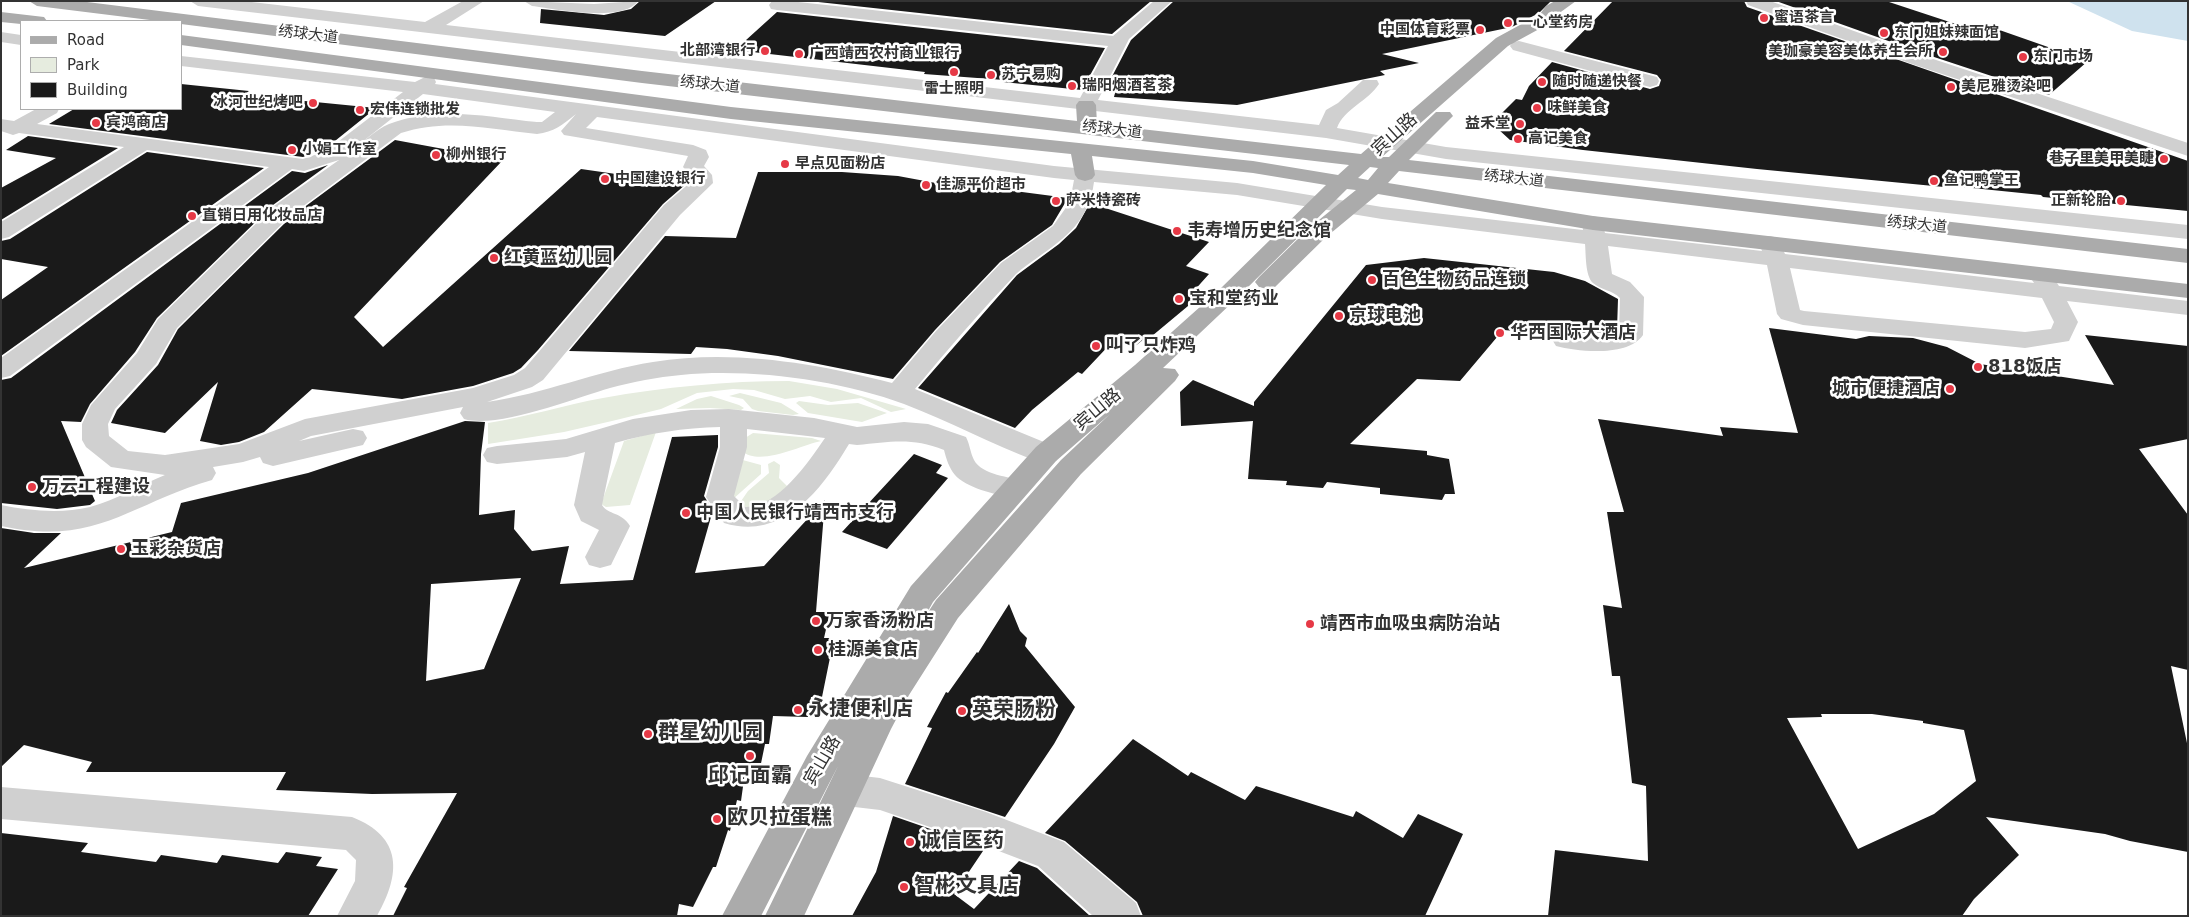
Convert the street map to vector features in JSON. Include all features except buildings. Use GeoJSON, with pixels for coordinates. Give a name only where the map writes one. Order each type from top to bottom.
{"type":"FeatureCollection","features":[{"type":"Feature","properties":{"kind":"main road","name":"绣球大道"},"geometry":{"type":"LineString","coordinates":[[37,1],[142,8],[432,51],[652,79],[1087,127],[1366,161]]}},
{"type":"Feature","properties":{"kind":"main road","name":"宾山路"},"geometry":{"type":"LineString","coordinates":[[784,916],[877,722],[898,685],[947,609],[1071,467],[1116,422],[1234,314],[1317,233],[1374,187],[1397,151],[1502,42],[1546,18],[1552,10],[1568,1]]}},
{"type":"Feature","properties":{"kind":"main road","name":"宾山路"},"geometry":{"type":"LineString","coordinates":[[741,916],[819,767],[922,594],[1046,454],[1144,371],[1228,294],[1320,202],[1366,161],[1397,151],[1518,46],[1557,21],[1561,12],[1578,1]]}},
{"type":"Feature","properties":{"kind":"main road"},"geometry":{"type":"LineString","coordinates":[[1,16],[31,20]]}},
{"type":"Feature","properties":{"kind":"main road"},"geometry":{"type":"LineString","coordinates":[[408,26],[432,51]]}},
{"type":"Feature","properties":{"kind":"main road","name":"绣球大道"},"geometry":{"type":"LineString","coordinates":[[182,40],[438,74],[581,105],[731,113],[1254,167],[1346,180],[1594,231]]}},
{"type":"Feature","properties":{"kind":"main road"},"geometry":{"type":"LineString","coordinates":[[1086,105],[1087,127]]}},
{"type":"Feature","properties":{"kind":"main road"},"geometry":{"type":"LineString","coordinates":[[862,128],[875,149]]}},
{"type":"Feature","properties":{"kind":"main road"},"geometry":{"type":"LineString","coordinates":[[1080,148],[1085,175]]}},
{"type":"Feature","properties":{"kind":"main road","name":"绣球大道"},"geometry":{"type":"LineString","coordinates":[[1397,151],[2055,241],[2188,256]]}},
{"type":"Feature","properties":{"kind":"main road"},"geometry":{"type":"LineString","coordinates":[[2046,283],[2082,279],[2188,291]]}},
{"type":"Feature","properties":{"kind":"street"},"geometry":{"type":"LineString","coordinates":[[198,1],[267,5],[408,26],[1326,132],[1397,151],[1446,153],[2188,232]]}},
{"type":"Feature","properties":{"kind":"street"},"geometry":{"type":"LineString","coordinates":[[408,26],[454,1]]}},
{"type":"Feature","properties":{"kind":"street"},"geometry":{"type":"LineString","coordinates":[[427,28],[476,1]]}},
{"type":"Feature","properties":{"kind":"street"},"geometry":{"type":"LineString","coordinates":[[532,1],[598,9],[614,8],[630,1]]}},
{"type":"Feature","properties":{"kind":"street"},"geometry":{"type":"LineString","coordinates":[[1086,105],[1118,42],[1129,28],[1164,1]]}},
{"type":"Feature","properties":{"kind":"street"},"geometry":{"type":"LineString","coordinates":[[1754,1],[1918,60],[2188,150]]}},
{"type":"Feature","properties":{"kind":"street"},"geometry":{"type":"LineString","coordinates":[[777,5],[1118,42]]}},
{"type":"Feature","properties":{"kind":"street"},"geometry":{"type":"LineString","coordinates":[[1,37],[20,40]]}},
{"type":"Feature","properties":{"kind":"street"},"geometry":{"type":"LineString","coordinates":[[1518,46],[1650,80]]}},
{"type":"Feature","properties":{"kind":"street"},"geometry":{"type":"LineString","coordinates":[[182,61],[581,105],[875,149],[1085,175],[1237,189],[1349,207],[1594,231],[2046,283],[2145,303],[2188,308]]}},
{"type":"Feature","properties":{"kind":"street"},"geometry":{"type":"LineString","coordinates":[[5,128],[286,164],[314,163],[333,155],[438,74]]}},
{"type":"Feature","properties":{"kind":"street"},"geometry":{"type":"LineString","coordinates":[[1326,132],[1333,114],[1345,107],[1370,84]]}},
{"type":"Feature","properties":{"kind":"street"},"geometry":{"type":"LineString","coordinates":[[565,392],[557,384],[548,380],[523,382],[495,392],[472,397],[305,428],[243,452],[165,465],[121,460],[96,440],[95,424],[104,406],[147,358],[167,324],[282,211],[394,129],[410,123],[444,117],[537,128],[547,127],[581,105]]}},
{"type":"Feature","properties":{"kind":"street"},"geometry":{"type":"LineString","coordinates":[[523,382],[534,374],[672,210],[703,182],[702,175],[692,167],[699,157],[693,151],[571,130],[581,105]]}},
{"type":"Feature","properties":{"kind":"street"},"geometry":{"type":"LineString","coordinates":[[5,128],[27,110]]}},
{"type":"Feature","properties":{"kind":"street"},"geometry":{"type":"LineString","coordinates":[[5,128],[48,110]]}},
{"type":"Feature","properties":{"kind":"street"},"geometry":{"type":"LineString","coordinates":[[1,232],[141,145]]}},
{"type":"Feature","properties":{"kind":"street"},"geometry":{"type":"LineString","coordinates":[[1,370],[286,164]]}},
{"type":"Feature","properties":{"kind":"street"},"geometry":{"type":"LineString","coordinates":[[898,393],[945,336],[984,297],[1009,268],[1061,232],[1076,210],[1082,196],[1085,175]]}},
{"type":"Feature","properties":{"kind":"street"},"geometry":{"type":"LineString","coordinates":[[1979,210],[2055,241]]}},
{"type":"Feature","properties":{"kind":"street"},"geometry":{"type":"LineString","coordinates":[[1565,341],[1597,344],[1622,341],[1631,335],[1632,297],[1622,288],[1601,278],[1594,231]]}},
{"type":"Feature","properties":{"kind":"street"},"geometry":{"type":"LineString","coordinates":[[1773,251],[1789,314],[1803,318],[2025,340],[2046,339],[2060,336],[2066,322],[2046,283]]}},
{"type":"Feature","properties":{"kind":"street"},"geometry":{"type":"LineString","coordinates":[[2082,279],[2145,303]]}},
{"type":"Feature","properties":{"kind":"street"},"geometry":{"type":"LineString","coordinates":[[6,521],[61,522],[100,514],[180,479],[370,434],[517,406],[654,370],[753,366],[810,373],[898,393],[927,403],[1046,454]]}},
{"type":"Feature","properties":{"kind":"street"},"geometry":{"type":"LineString","coordinates":[[729,418],[735,436],[720,497],[734,516],[748,519],[778,510],[798,490],[842,434]]}},
{"type":"Feature","properties":{"kind":"street"},"geometry":{"type":"LineString","coordinates":[[497,455],[567,448],[658,422],[729,418],[814,427],[857,436],[904,431],[928,433],[956,444],[963,466],[972,473],[988,481],[1015,488]]}},
{"type":"Feature","properties":{"kind":"street"},"geometry":{"type":"LineString","coordinates":[[600,557],[615,526],[608,520],[598,519],[591,514],[588,505],[602,438]]}},
{"type":"Feature","properties":{"kind":"street"},"geometry":{"type":"LineString","coordinates":[[846,790],[880,794],[986,829],[1051,854],[1122,916]]}},
{"type":"Feature","properties":{"kind":"street"},"geometry":{"type":"LineString","coordinates":[[1,803],[352,834],[368,846],[377,866],[372,888],[356,916]]}},
{"type":"Feature","properties":{"kind":"green space"},"geometry":{"type":"Polygon","coordinates":[[[789,381],[837,389],[906,409],[891,412],[861,398],[831,402],[810,396],[785,399],[754,390],[733,389],[697,393],[661,409],[564,432],[488,444],[488,423],[588,401],[696,385],[789,381]]]}},
{"type":"Feature","properties":{"kind":"green space"},"geometry":{"type":"Polygon","coordinates":[[[740,393],[781,403],[799,414],[758,411],[752,409],[743,399],[729,396],[740,393]]]}},
{"type":"Feature","properties":{"kind":"green space"},"geometry":{"type":"Polygon","coordinates":[[[711,396],[744,408],[741,410],[710,408],[676,409],[697,399],[711,396]]]}},
{"type":"Feature","properties":{"kind":"green space"},"geometry":{"type":"Polygon","coordinates":[[[799,401],[828,405],[858,403],[887,413],[862,422],[808,413],[796,403],[799,401]]]}},
{"type":"Feature","properties":{"kind":"green space"},"geometry":{"type":"Polygon","coordinates":[[[656,432],[630,505],[606,507],[601,504],[624,441],[656,432]]]}},
{"type":"Feature","properties":{"kind":"green space"},"geometry":{"type":"Polygon","coordinates":[[[753,433],[812,438],[821,441],[781,454],[759,457],[742,451],[745,438],[753,433]]]}},
{"type":"Feature","properties":{"kind":"green space"},"geometry":{"type":"Polygon","coordinates":[[[739,459],[761,465],[761,474],[732,500],[739,459]]]}},
{"type":"Feature","properties":{"kind":"green space"},"geometry":{"type":"Polygon","coordinates":[[[774,461],[780,465],[779,478],[788,487],[783,495],[748,509],[739,504],[748,491],[769,473],[768,464],[774,461]]]}},
{"type":"Feature","properties":{"kind":"water"},"geometry":{"type":"Polygon","coordinates":[[[2067,1],[2188,1],[2188,41],[2132,31],[2067,1]]]}},
{"type":"Feature","properties":{"kind":"place","name":"蜜语茶言"},"geometry":{"type":"Point","coordinates":[1764,18]}},
{"type":"Feature","properties":{"kind":"place","name":"一心堂药房"},"geometry":{"type":"Point","coordinates":[1508,23]}},
{"type":"Feature","properties":{"kind":"place","name":"中国体育彩票"},"geometry":{"type":"Point","coordinates":[1480,30]}},
{"type":"Feature","properties":{"kind":"place","name":"东门姐妹辣面馆"},"geometry":{"type":"Point","coordinates":[1884,33]}},
{"type":"Feature","properties":{"kind":"place","name":"北部湾银行"},"geometry":{"type":"Point","coordinates":[765,51]}},
{"type":"Feature","properties":{"kind":"place","name":"美珈豪美容美体养生会所"},"geometry":{"type":"Point","coordinates":[1943,52]}},
{"type":"Feature","properties":{"kind":"place","name":"广西靖西农村商业银行"},"geometry":{"type":"Point","coordinates":[799,54]}},
{"type":"Feature","properties":{"kind":"place","name":"东门市场"},"geometry":{"type":"Point","coordinates":[2023,57]}},
{"type":"Feature","properties":{"kind":"place","name":"雷士照明"},"geometry":{"type":"Point","coordinates":[954,72]}},
{"type":"Feature","properties":{"kind":"place","name":"苏宁易购"},"geometry":{"type":"Point","coordinates":[991,75]}},
{"type":"Feature","properties":{"kind":"place","name":"随时随递快餐"},"geometry":{"type":"Point","coordinates":[1542,82]}},
{"type":"Feature","properties":{"kind":"place","name":"瑞阳烟酒茗茶"},"geometry":{"type":"Point","coordinates":[1072,86]}},
{"type":"Feature","properties":{"kind":"place","name":"美尼雅烫染吧"},"geometry":{"type":"Point","coordinates":[1951,87]}},
{"type":"Feature","properties":{"kind":"place","name":"冰河世纪烤吧"},"geometry":{"type":"Point","coordinates":[313,103]}},
{"type":"Feature","properties":{"kind":"place","name":"味鲜美食"},"geometry":{"type":"Point","coordinates":[1537,108]}},
{"type":"Feature","properties":{"kind":"place","name":"宏伟连锁批发"},"geometry":{"type":"Point","coordinates":[360,110]}},
{"type":"Feature","properties":{"kind":"place","name":"宾鸿商店"},"geometry":{"type":"Point","coordinates":[96,123]}},
{"type":"Feature","properties":{"kind":"place","name":"益禾堂"},"geometry":{"type":"Point","coordinates":[1520,124]}},
{"type":"Feature","properties":{"kind":"place","name":"高记美食"},"geometry":{"type":"Point","coordinates":[1518,139]}},
{"type":"Feature","properties":{"kind":"place","name":"小娟工作室"},"geometry":{"type":"Point","coordinates":[292,150]}},
{"type":"Feature","properties":{"kind":"place","name":"柳州银行"},"geometry":{"type":"Point","coordinates":[436,155]}},
{"type":"Feature","properties":{"kind":"place","name":"巷子里美甲美睫"},"geometry":{"type":"Point","coordinates":[2164,159]}},
{"type":"Feature","properties":{"kind":"place","name":"早点见面粉店"},"geometry":{"type":"Point","coordinates":[785,164]}},
{"type":"Feature","properties":{"kind":"place","name":"中国建设银行"},"geometry":{"type":"Point","coordinates":[605,179]}},
{"type":"Feature","properties":{"kind":"place","name":"鱼记鸭掌王"},"geometry":{"type":"Point","coordinates":[1934,181]}},
{"type":"Feature","properties":{"kind":"place","name":"佳源平价超市"},"geometry":{"type":"Point","coordinates":[926,185]}},
{"type":"Feature","properties":{"kind":"place","name":"萨米特瓷砖"},"geometry":{"type":"Point","coordinates":[1056,201]}},
{"type":"Feature","properties":{"kind":"place","name":"正新轮胎"},"geometry":{"type":"Point","coordinates":[2121,201]}},
{"type":"Feature","properties":{"kind":"place","name":"直销日用化妆品店"},"geometry":{"type":"Point","coordinates":[192,216]}},
{"type":"Feature","properties":{"kind":"place","name":"韦寿增历史纪念馆"},"geometry":{"type":"Point","coordinates":[1177,231]}},
{"type":"Feature","properties":{"kind":"place","name":"红黄蓝幼儿园"},"geometry":{"type":"Point","coordinates":[494,258]}},
{"type":"Feature","properties":{"kind":"place","name":"百色生物药品连锁"},"geometry":{"type":"Point","coordinates":[1372,280]}},
{"type":"Feature","properties":{"kind":"place","name":"宝和堂药业"},"geometry":{"type":"Point","coordinates":[1179,299]}},
{"type":"Feature","properties":{"kind":"place","name":"京球电池"},"geometry":{"type":"Point","coordinates":[1339,316]}},
{"type":"Feature","properties":{"kind":"place","name":"华西国际大酒店"},"geometry":{"type":"Point","coordinates":[1500,333]}},
{"type":"Feature","properties":{"kind":"place","name":"叫了只炸鸡"},"geometry":{"type":"Point","coordinates":[1096,346]}},
{"type":"Feature","properties":{"kind":"place","name":"818饭店"},"geometry":{"type":"Point","coordinates":[1978,367]}},
{"type":"Feature","properties":{"kind":"place","name":"城市便捷酒店"},"geometry":{"type":"Point","coordinates":[1950,389]}},
{"type":"Feature","properties":{"kind":"place","name":"万云工程建设"},"geometry":{"type":"Point","coordinates":[32,487]}},
{"type":"Feature","properties":{"kind":"place","name":"中国人民银行靖西市支行"},"geometry":{"type":"Point","coordinates":[686,513]}},
{"type":"Feature","properties":{"kind":"place","name":"玉彩杂货店"},"geometry":{"type":"Point","coordinates":[121,549]}},
{"type":"Feature","properties":{"kind":"place","name":"万家香汤粉店"},"geometry":{"type":"Point","coordinates":[816,621]}},
{"type":"Feature","properties":{"kind":"place","name":"靖西市血吸虫病防治站"},"geometry":{"type":"Point","coordinates":[1310,624]}},
{"type":"Feature","properties":{"kind":"place","name":"桂源美食店"},"geometry":{"type":"Point","coordinates":[818,650]}},
{"type":"Feature","properties":{"kind":"place","name":"永捷便利店"},"geometry":{"type":"Point","coordinates":[798,710]}},
{"type":"Feature","properties":{"kind":"place","name":"英荣肠粉"},"geometry":{"type":"Point","coordinates":[962,711]}},
{"type":"Feature","properties":{"kind":"place","name":"群星幼儿园"},"geometry":{"type":"Point","coordinates":[648,734]}},
{"type":"Feature","properties":{"kind":"place","name":"邱记面霸"},"geometry":{"type":"Point","coordinates":[750,756]}},
{"type":"Feature","properties":{"kind":"place","name":"欧贝拉蛋糕"},"geometry":{"type":"Point","coordinates":[717,819]}},
{"type":"Feature","properties":{"kind":"place","name":"诚信医药"},"geometry":{"type":"Point","coordinates":[910,842]}},
{"type":"Feature","properties":{"kind":"place","name":"智彬文具店"},"geometry":{"type":"Point","coordinates":[904,887]}}]}
